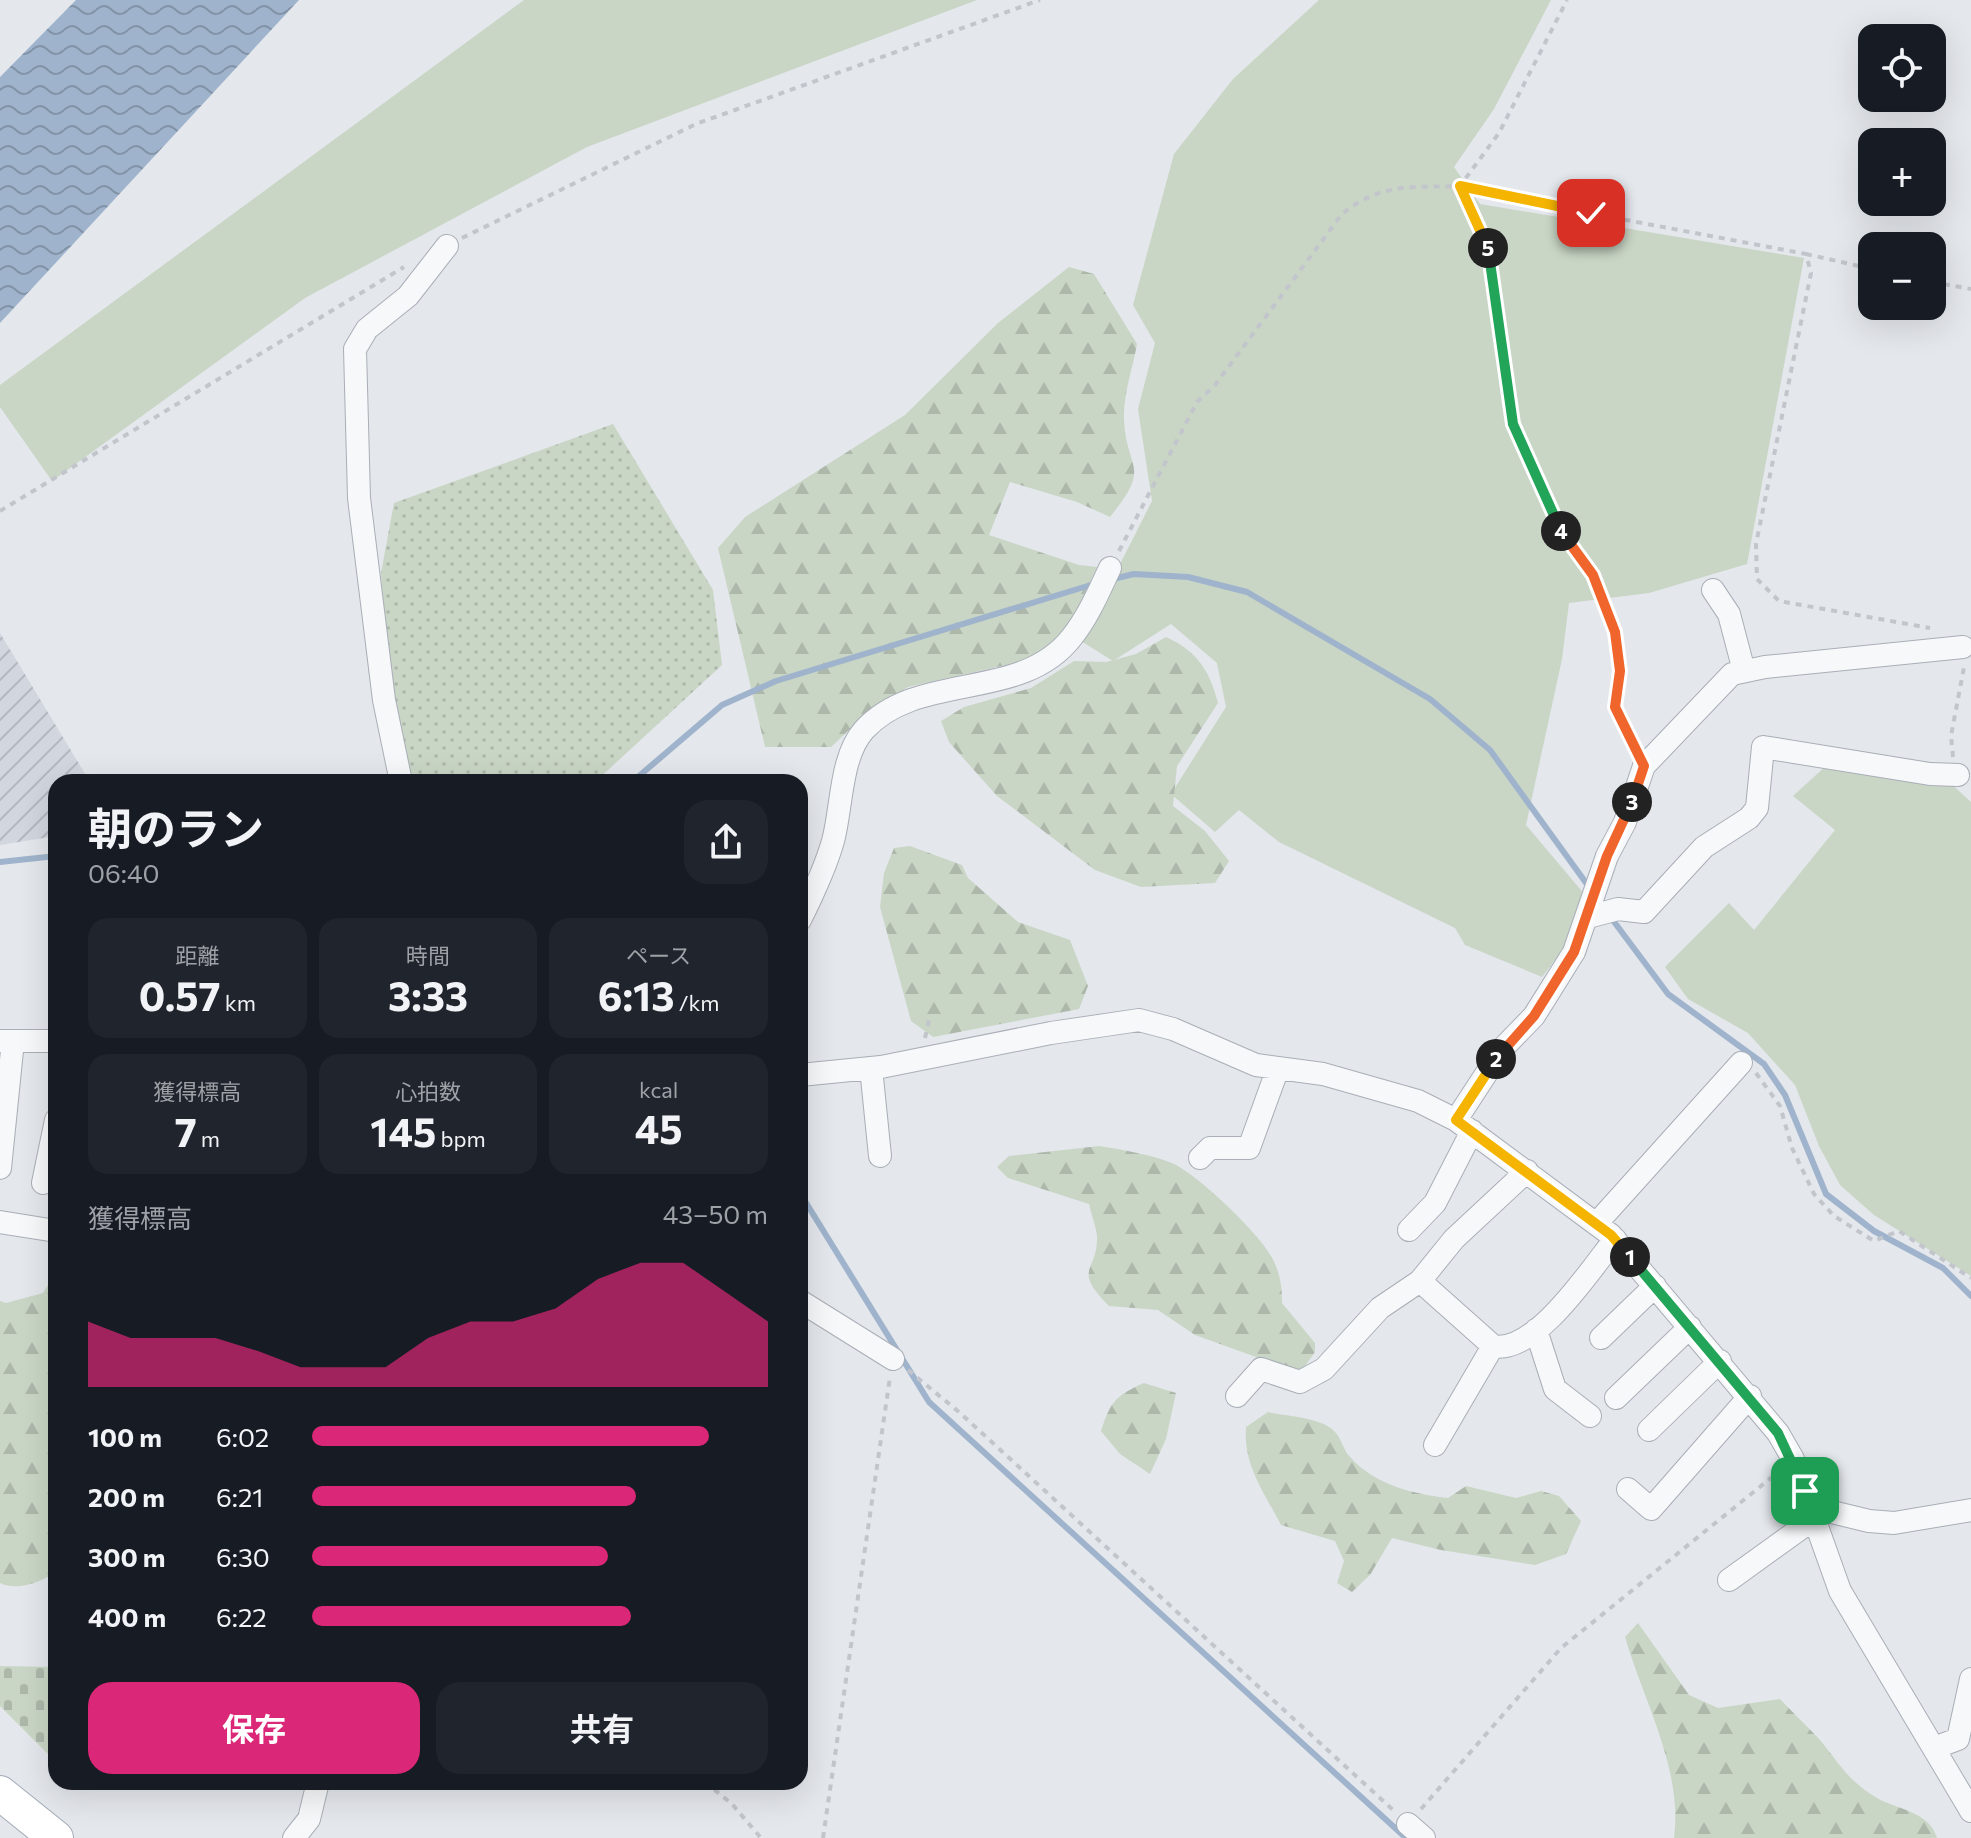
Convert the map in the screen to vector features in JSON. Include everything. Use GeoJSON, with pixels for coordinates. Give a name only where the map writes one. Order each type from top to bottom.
{"type":"FeatureCollection","features":[{"type":"Feature","properties":{"kind":"main road"},"geometry":{"type":"LineString","coordinates":[[0,1793],[56,1838]]}},
{"type":"Feature","properties":{"kind":"street"},"geometry":{"type":"LineString","coordinates":[[399,774],[384,700],[359,498],[355,349],[367,329],[408,296],[447,246]]}},
{"type":"Feature","properties":{"kind":"street"},"geometry":{"type":"LineString","coordinates":[[808,904],[820,880],[838,821],[852,752],[867,727],[910,699],[995,681],[1046,660],[1071,639],[1110,568]]}},
{"type":"Feature","properties":{"kind":"street"},"geometry":{"type":"LineString","coordinates":[[1713,590],[1729,614],[1744,671]]}},
{"type":"Feature","properties":{"kind":"street"},"geometry":{"type":"LineString","coordinates":[[1409,1230],[1435,1203],[1464,1126],[1503,1048],[1534,1016],[1574,952],[1607,856],[1625,822],[1644,766],[1732,674],[1963,647]]}},
{"type":"Feature","properties":{"kind":"street"},"geometry":{"type":"LineString","coordinates":[[1588,917],[1618,909],[1644,912],[1704,847],[1749,818],[1757,808],[1763,747],[1930,774],[1958,775]]}},
{"type":"Feature","properties":{"kind":"street"},"geometry":{"type":"LineString","coordinates":[[808,1074],[871,1068],[1139,1020],[1173,1029],[1256,1065],[1372,1086],[1418,1101],[1464,1126],[1615,1239],[1750,1396],[1793,1459],[1840,1591],[1971,1811]]}},
{"type":"Feature","properties":{"kind":"street"},"geometry":{"type":"LineString","coordinates":[[0,1168],[7,1041],[48,1041]]}},
{"type":"Feature","properties":{"kind":"street"},"geometry":{"type":"LineString","coordinates":[[1596,1224],[1741,1063]]}},
{"type":"Feature","properties":{"kind":"street"},"geometry":{"type":"LineString","coordinates":[[871,1068],[880,1156]]}},
{"type":"Feature","properties":{"kind":"street"},"geometry":{"type":"LineString","coordinates":[[1200,1158],[1210,1148],[1249,1148],[1278,1068]]}},
{"type":"Feature","properties":{"kind":"street"},"geometry":{"type":"LineString","coordinates":[[43,1183],[48,1159]]}},
{"type":"Feature","properties":{"kind":"street"},"geometry":{"type":"LineString","coordinates":[[1237,1396],[1261,1369],[1300,1382],[1309,1379],[1342,1352],[1380,1308],[1420,1281],[1454,1239],[1527,1171]]}},
{"type":"Feature","properties":{"kind":"street"},"geometry":{"type":"LineString","coordinates":[[0,1222],[48,1230]]}},
{"type":"Feature","properties":{"kind":"street"},"geometry":{"type":"LineString","coordinates":[[1420,1281],[1493,1346],[1512,1346],[1553,1316],[1615,1239]]}},
{"type":"Feature","properties":{"kind":"street"},"geometry":{"type":"LineString","coordinates":[[1601,1338],[1655,1286]]}},
{"type":"Feature","properties":{"kind":"street"},"geometry":{"type":"LineString","coordinates":[[808,1306],[893,1359]]}},
{"type":"Feature","properties":{"kind":"street"},"geometry":{"type":"LineString","coordinates":[[1616,1398],[1690,1327]]}},
{"type":"Feature","properties":{"kind":"street"},"geometry":{"type":"LineString","coordinates":[[1536,1330],[1555,1389],[1590,1416]]}},
{"type":"Feature","properties":{"kind":"street"},"geometry":{"type":"LineString","coordinates":[[1435,1445],[1493,1346]]}},
{"type":"Feature","properties":{"kind":"street"},"geometry":{"type":"LineString","coordinates":[[1649,1430],[1720,1361]]}},
{"type":"Feature","properties":{"kind":"street"},"geometry":{"type":"LineString","coordinates":[[1628,1489],[1651,1509],[1750,1396]]}},
{"type":"Feature","properties":{"kind":"street"},"geometry":{"type":"LineString","coordinates":[[1729,1580],[1813,1513],[1894,1523],[1971,1510]]}},
{"type":"Feature","properties":{"kind":"street"},"geometry":{"type":"LineString","coordinates":[[1934,1748],[1958,1739],[1971,1679]]}},
{"type":"Feature","properties":{"kind":"street"},"geometry":{"type":"LineString","coordinates":[[294,1838],[309,1819],[316,1790]]}},
{"type":"Feature","properties":{"kind":"path"},"geometry":{"type":"LineString","coordinates":[[447,246],[696,124],[1040,0]]}},
{"type":"Feature","properties":{"kind":"path"},"geometry":{"type":"LineString","coordinates":[[1460,186],[1499,133],[1567,0]]}},
{"type":"Feature","properties":{"kind":"path"},"geometry":{"type":"LineString","coordinates":[[1460,186],[1489,250],[1513,424],[1555,521],[1593,575],[1615,632],[1620,671],[1615,707],[1644,766]]}},
{"type":"Feature","properties":{"kind":"path"},"geometry":{"type":"LineString","coordinates":[[1110,568],[1197,402],[1215,385],[1342,214],[1364,196],[1388,189],[1460,186],[1858,266]]}},
{"type":"Feature","properties":{"kind":"path"},"geometry":{"type":"LineString","coordinates":[[1806,254],[1811,273],[1756,544],[1757,579],[1779,601],[1939,629],[1958,637],[1965,660],[1951,736],[1958,775]]}},
{"type":"Feature","properties":{"kind":"path"},"geometry":{"type":"LineString","coordinates":[[0,511],[412,264]]}},
{"type":"Feature","properties":{"kind":"path"},"geometry":{"type":"LineString","coordinates":[[1946,285],[1971,289]]}},
{"type":"Feature","properties":{"kind":"path"},"geometry":{"type":"LineString","coordinates":[[1741,1063],[1756,1073],[1780,1106],[1792,1148],[1814,1194],[1834,1216],[1874,1241],[1899,1231],[1971,1278]]}},
{"type":"Feature","properties":{"kind":"path"},"geometry":{"type":"LineString","coordinates":[[893,1359],[959,1412],[1416,1831],[1561,1648],[1793,1459]]}},
{"type":"Feature","properties":{"kind":"path"},"geometry":{"type":"LineString","coordinates":[[823,1838],[893,1359]]}},
{"type":"Feature","properties":{"kind":"path"},"geometry":{"type":"LineString","coordinates":[[715,1790],[732,1804],[761,1838]]}},
{"type":"Feature","properties":{"kind":"shaded area"},"geometry":{"type":"Polygon","coordinates":[[[0,633],[85,774],[48,774],[48,837],[0,845],[0,633]]]}},
{"type":"Feature","properties":{"kind":"green space"},"geometry":{"type":"Polygon","coordinates":[[[524,0],[977,0],[587,147],[305,298],[52,481],[0,407],[0,385],[524,0]]]}},
{"type":"Feature","properties":{"kind":"green space"},"geometry":{"type":"Polygon","coordinates":[[[1319,0],[1551,0],[1494,109],[1454,167],[1480,204],[1804,258],[1747,564],[1649,593],[1569,603],[1562,659],[1526,825],[1586,896],[1564,948],[1542,977],[1465,945],[1455,928],[1279,842],[1239,810],[1215,832],[1171,794],[1226,707],[1217,663],[1171,624],[1113,661],[1081,641],[1152,501],[1138,409],[1155,343],[1133,305],[1174,154],[1233,79],[1319,0]]]}},
{"type":"Feature","properties":{"kind":"green space"},"geometry":{"type":"Polygon","coordinates":[[[1069,267],[1094,274],[1137,344],[1124,410],[1126,436],[1134,468],[1131,487],[1110,517],[1077,502],[1010,482],[989,535],[1079,565],[1097,567],[1065,635],[1037,658],[908,687],[865,715],[831,747],[765,747],[718,548],[745,517],[905,415],[998,323],[1069,267]]]}},
{"type":"Feature","properties":{"kind":"green space"},"geometry":{"type":"Polygon","coordinates":[[[613,424],[713,590],[722,665],[604,774],[405,774],[388,680],[381,573],[394,503],[613,424]]]}},
{"type":"Feature","properties":{"kind":"green space"},"geometry":{"type":"Polygon","coordinates":[[[1166,637],[1201,663],[1218,703],[1177,766],[1173,806],[1205,831],[1229,861],[1215,883],[1141,887],[1095,870],[997,796],[949,742],[941,721],[964,707],[1031,688],[1074,661],[1106,662],[1136,654],[1166,637]]]}},
{"type":"Feature","properties":{"kind":"green space"},"geometry":{"type":"Polygon","coordinates":[[[1828,764],[1947,780],[1971,802],[1971,1276],[1874,1215],[1840,1185],[1819,1146],[1795,1085],[1748,1033],[1688,999],[1665,967],[1729,903],[1754,930],[1835,830],[1793,796],[1828,764]]]}},
{"type":"Feature","properties":{"kind":"green space"},"geometry":{"type":"Polygon","coordinates":[[[910,846],[962,865],[968,878],[1018,922],[1070,940],[1088,986],[1079,1009],[933,1037],[911,1021],[880,907],[884,873],[894,848],[910,846]]]}},
{"type":"Feature","properties":{"kind":"green space"},"geometry":{"type":"Polygon","coordinates":[[[1099,1146],[1145,1155],[1183,1169],[1211,1191],[1254,1233],[1277,1268],[1282,1303],[1315,1343],[1315,1352],[1300,1373],[1195,1335],[1158,1310],[1109,1306],[1089,1277],[1097,1236],[1089,1204],[1008,1178],[997,1167],[1009,1156],[1099,1146]]]}},
{"type":"Feature","properties":{"kind":"green space"},"geometry":{"type":"Polygon","coordinates":[[[48,1285],[48,1576],[14,1586],[0,1583],[0,1301],[6,1303],[43,1293],[48,1285]]]}},
{"type":"Feature","properties":{"kind":"green space"},"geometry":{"type":"Polygon","coordinates":[[[1144,1383],[1176,1393],[1166,1439],[1150,1474],[1120,1454],[1101,1431],[1115,1401],[1144,1383]]]}},
{"type":"Feature","properties":{"kind":"green space"},"geometry":{"type":"Polygon","coordinates":[[[1268,1412],[1308,1419],[1329,1427],[1360,1467],[1395,1486],[1448,1498],[1466,1486],[1516,1498],[1541,1491],[1559,1496],[1581,1521],[1566,1554],[1535,1565],[1441,1550],[1392,1538],[1370,1575],[1352,1592],[1337,1583],[1344,1561],[1335,1541],[1281,1525],[1256,1478],[1248,1454],[1246,1427],[1268,1412]]]}},
{"type":"Feature","properties":{"kind":"green space"},"geometry":{"type":"Polygon","coordinates":[[[1638,1623],[1689,1695],[1718,1708],[1780,1699],[1859,1785],[1877,1798],[1920,1817],[1933,1829],[1937,1838],[1674,1838],[1673,1787],[1667,1762],[1625,1637],[1638,1623]]]}},
{"type":"Feature","properties":{"kind":"green space"},"geometry":{"type":"Polygon","coordinates":[[[0,1666],[48,1667],[48,1754],[0,1706],[0,1666]]]}},
{"type":"Feature","properties":{"kind":"water"},"geometry":{"type":"Polygon","coordinates":[[[76,0],[299,0],[0,323],[0,77],[76,0]]]}},
{"type":"Feature","properties":{"kind":"waterway"},"geometry":{"type":"LineString","coordinates":[[1113,579],[1134,574],[1188,577],[1247,592],[1430,699],[1490,750],[1589,887]]}},
{"type":"Feature","properties":{"kind":"waterway"},"geometry":{"type":"LineString","coordinates":[[641,774],[722,705],[776,681],[1094,584]]}},
{"type":"Feature","properties":{"kind":"waterway"},"geometry":{"type":"LineString","coordinates":[[0,862],[48,857]]}},
{"type":"Feature","properties":{"kind":"waterway"},"geometry":{"type":"LineString","coordinates":[[1609,915],[1668,994],[1764,1064],[1785,1095],[1826,1194],[1874,1231],[1943,1268],[1971,1296]]}},
{"type":"Feature","properties":{"kind":"waterway"},"geometry":{"type":"LineString","coordinates":[[808,1206],[929,1402],[1406,1838]]}},
{"type":"Feature","properties":{"kind":"route"},"geometry":{"type":"LineString","coordinates":[[1591,213],[1460,186],[1489,250],[1513,424],[1555,521],[1593,575],[1615,632],[1620,671],[1615,707],[1644,766],[1625,822],[1607,856],[1574,952],[1534,1016],[1503,1048],[1456,1120],[1611,1235],[1750,1396],[1778,1433],[1793,1459],[1805,1491]]}}]}
